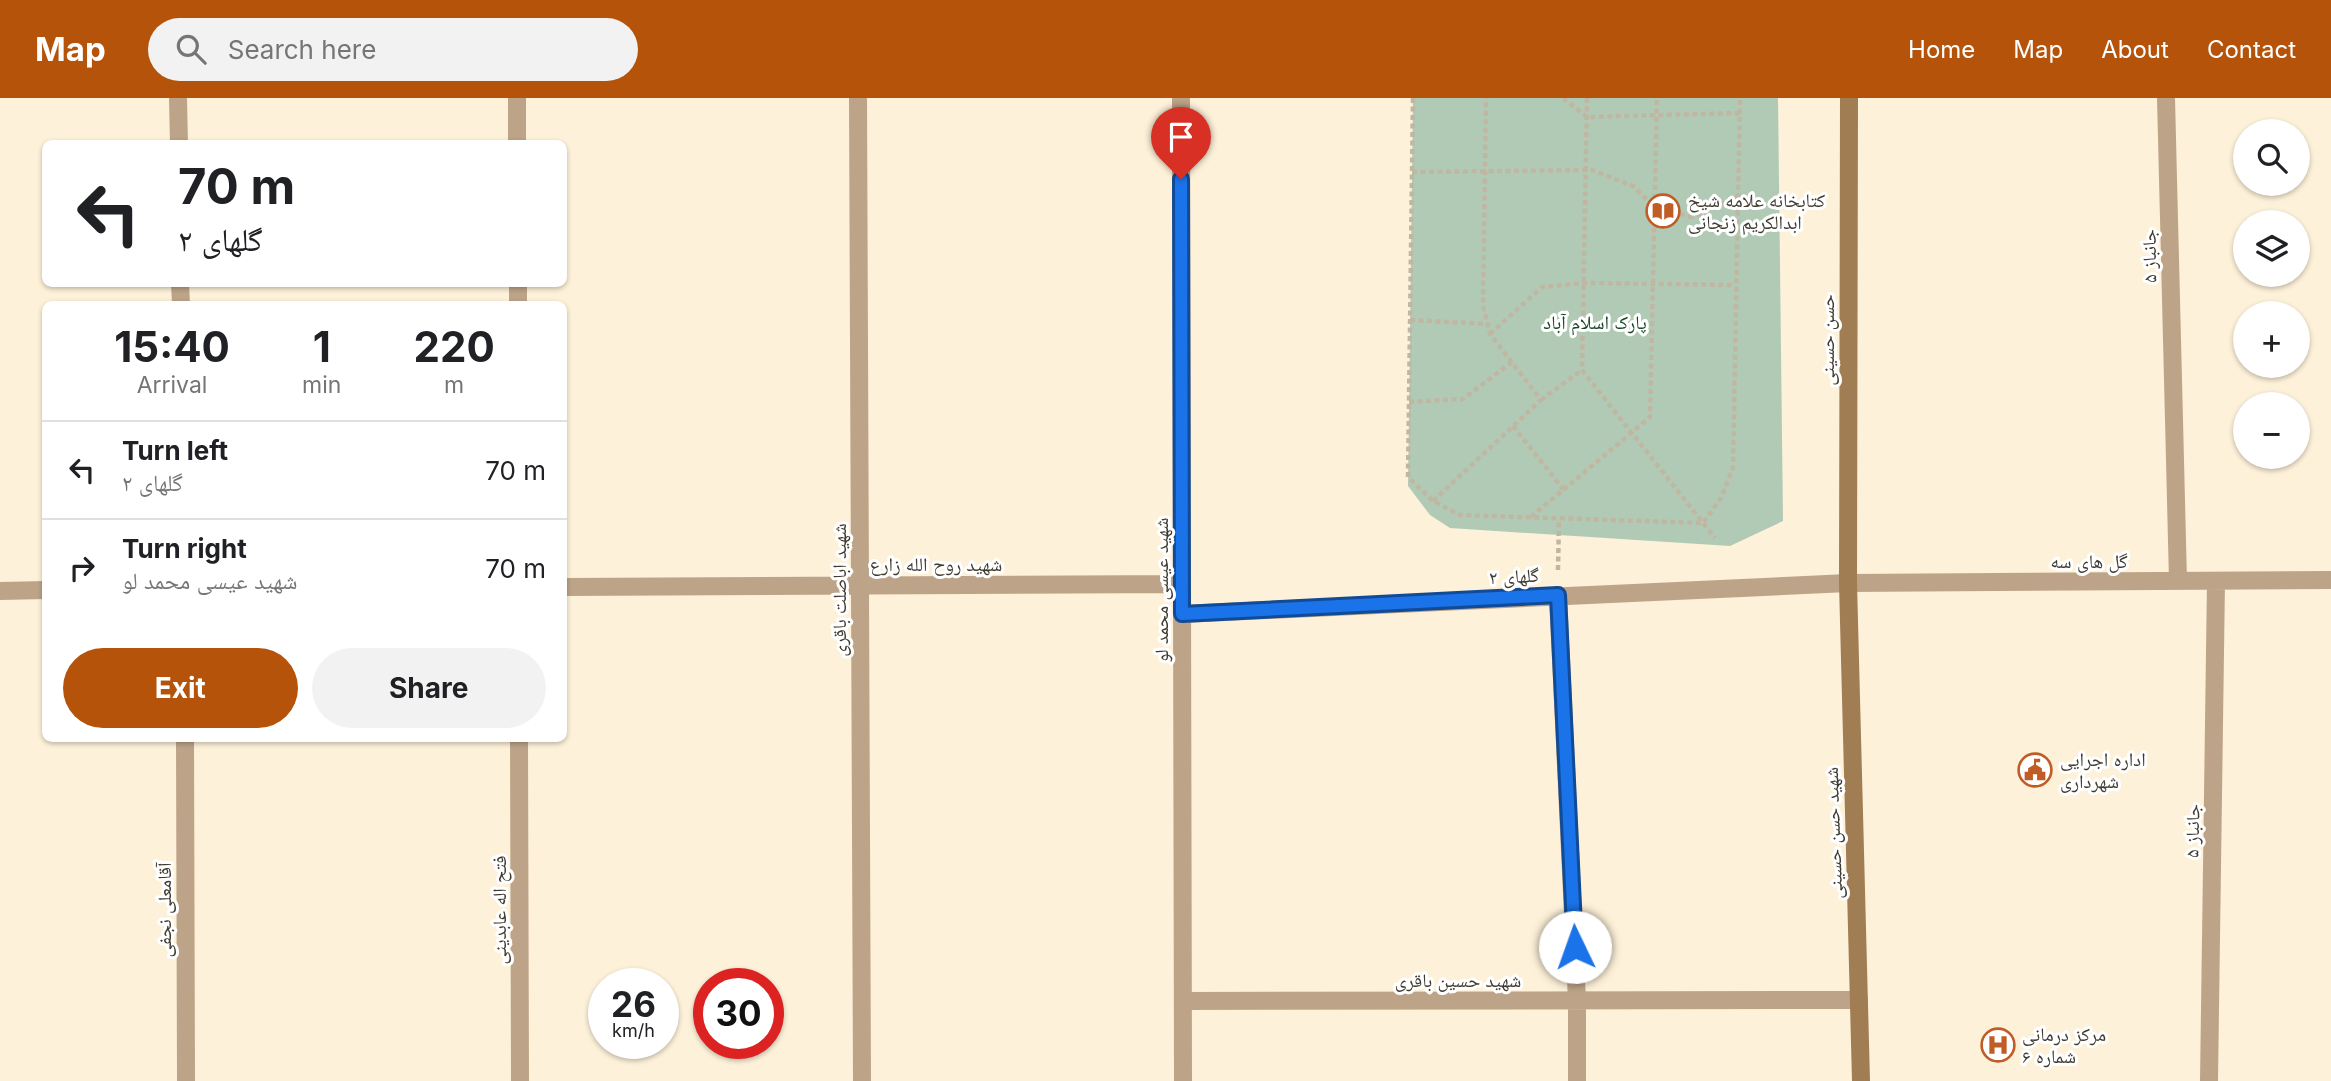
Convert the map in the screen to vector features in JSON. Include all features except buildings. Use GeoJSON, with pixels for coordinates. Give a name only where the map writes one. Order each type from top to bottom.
{"type":"FeatureCollection","features":[{"type":"Feature","properties":{"kind":"street"},"geometry":{"type":"LineString","coordinates":[[178,98],[179,140]]}},
{"type":"Feature","properties":{"kind":"street"},"geometry":{"type":"LineString","coordinates":[[517,98],[517,140]]}},
{"type":"Feature","properties":{"kind":"street","name":"شهید اباصلت باقری"},"geometry":{"type":"LineString","coordinates":[[858,98],[862,1081]]}},
{"type":"Feature","properties":{"kind":"street","name":"شهید عیسی محمد لو"},"geometry":{"type":"LineString","coordinates":[[1181,98],[1183,1081]]}},
{"type":"Feature","properties":{"kind":"street","name":"حسن حسینی"},"geometry":{"type":"LineString","coordinates":[[1848,583],[1849,98]]}},
{"type":"Feature","properties":{"kind":"street","name":"جانباز ۵"},"geometry":{"type":"LineString","coordinates":[[2166,98],[2178,582]]}},
{"type":"Feature","properties":{"kind":"street","name":"گل های سه"},"geometry":{"type":"LineString","coordinates":[[1848,583],[2331,580]]}},
{"type":"Feature","properties":{"kind":"street","name":"جانباز ۵"},"geometry":{"type":"LineString","coordinates":[[2209,1081],[2216,581]]}},
{"type":"Feature","properties":{"kind":"street","name":"گلهای ۲"},"geometry":{"type":"LineString","coordinates":[[1182,614],[1848,583]]}},
{"type":"Feature","properties":{"kind":"street","name":"شهید حسن حسینی"},"geometry":{"type":"LineString","coordinates":[[1848,583],[1861,1081]]}},
{"type":"Feature","properties":{"kind":"street","name":"شهید روح الله زارع"},"geometry":{"type":"LineString","coordinates":[[567,587],[1182,584]]}},
{"type":"Feature","properties":{"kind":"street"},"geometry":{"type":"LineString","coordinates":[[0,591],[42,590]]}},
{"type":"Feature","properties":{"kind":"street"},"geometry":{"type":"LineString","coordinates":[[1558,595],[1577,1001],[1577,1081]]}},
{"type":"Feature","properties":{"kind":"street","name":"آقامعلی نجفی"},"geometry":{"type":"LineString","coordinates":[[185,742],[186,1081]]}},
{"type":"Feature","properties":{"kind":"street","name":"فتح اله عابدینی"},"geometry":{"type":"LineString","coordinates":[[519,742],[520,1081]]}},
{"type":"Feature","properties":{"kind":"street","name":"شهید حسین باقری"},"geometry":{"type":"LineString","coordinates":[[1182,1001],[1859,1000]]}},
{"type":"Feature","properties":{"kind":"path"},"geometry":{"type":"LineString","coordinates":[[1413,98],[1408,477],[1433,501],[1460,515],[1703,523]]}},
{"type":"Feature","properties":{"kind":"path"},"geometry":{"type":"LineString","coordinates":[[1486,98],[1483,306],[1490,334],[1541,400]]}},
{"type":"Feature","properties":{"kind":"path"},"geometry":{"type":"LineString","coordinates":[[1563,98],[1587,117],[1740,113]]}},
{"type":"Feature","properties":{"kind":"path"},"geometry":{"type":"LineString","coordinates":[[1587,98],[1582,370],[1715,538]]}},
{"type":"Feature","properties":{"kind":"path"},"geometry":{"type":"LineString","coordinates":[[1531,518],[1650,417],[1657,98]]}},
{"type":"Feature","properties":{"kind":"path"},"geometry":{"type":"LineString","coordinates":[[1703,523],[1721,498],[1733,468],[1741,98]]}},
{"type":"Feature","properties":{"kind":"path"},"geometry":{"type":"LineString","coordinates":[[1412,172],[1485,169],[1586,170],[1633,186],[1655,208],[1692,217],[1737,197]]}},
{"type":"Feature","properties":{"kind":"path"},"geometry":{"type":"LineString","coordinates":[[1490,334],[1542,287],[1584,283],[1735,285]]}},
{"type":"Feature","properties":{"kind":"path"},"geometry":{"type":"LineString","coordinates":[[1410,320],[1488,324]]}},
{"type":"Feature","properties":{"kind":"path"},"geometry":{"type":"LineString","coordinates":[[1409,402],[1463,398],[1512,362]]}},
{"type":"Feature","properties":{"kind":"path"},"geometry":{"type":"LineString","coordinates":[[1433,501],[1541,400],[1582,370]]}},
{"type":"Feature","properties":{"kind":"path"},"geometry":{"type":"LineString","coordinates":[[1513,426],[1564,490]]}},
{"type":"Feature","properties":{"kind":"path"},"geometry":{"type":"LineString","coordinates":[[1558,595],[1559,519]]}},
{"type":"Feature","properties":{"kind":"green space","name":"پارک اسلام آباد"},"geometry":{"type":"Polygon","coordinates":[[[1413,98],[1778,98],[1783,521],[1730,546],[1450,528],[1430,515],[1408,486],[1413,98]]]}},
{"type":"Feature","properties":{"kind":"place","name":"کتابخانه علامه شیخ ابدالکریم زنجانی"},"geometry":{"type":"Point","coordinates":[1663,211]}},
{"type":"Feature","properties":{"kind":"place","name":"اداره اجرایی شهرداری"},"geometry":{"type":"Point","coordinates":[2035,770]}},
{"type":"Feature","properties":{"kind":"place","name":"مرکز درمانی شماره ۶"},"geometry":{"type":"Point","coordinates":[1998,1045]}},
{"type":"Feature","properties":{"kind":"route"},"geometry":{"type":"LineString","coordinates":[[1181,179],[1182,614],[1558,595],[1575,947]]}}]}
